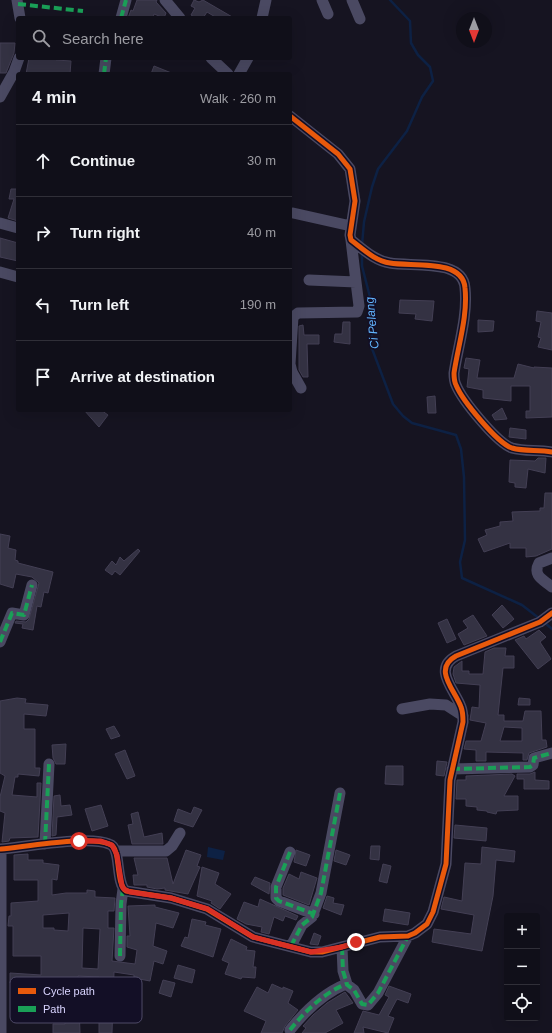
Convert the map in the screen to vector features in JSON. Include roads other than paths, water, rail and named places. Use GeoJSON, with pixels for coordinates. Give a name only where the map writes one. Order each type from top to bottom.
{"type":"FeatureCollection","features":[{"type":"Feature","properties":{"kind":"street"},"geometry":{"type":"LineString","coordinates":[[18,0],[20,16]]}},
{"type":"Feature","properties":{"kind":"street"},"geometry":{"type":"LineString","coordinates":[[121,16],[126,0]]}},
{"type":"Feature","properties":{"kind":"street"},"geometry":{"type":"LineString","coordinates":[[165,0],[178,16]]}},
{"type":"Feature","properties":{"kind":"street"},"geometry":{"type":"LineString","coordinates":[[262,16],[266,0]]}},
{"type":"Feature","properties":{"kind":"street"},"geometry":{"type":"LineString","coordinates":[[322,0],[328,14]]}},
{"type":"Feature","properties":{"kind":"street"},"geometry":{"type":"LineString","coordinates":[[352,0],[360,19]]}},
{"type":"Feature","properties":{"kind":"street"},"geometry":{"type":"LineString","coordinates":[[0,96],[14,72],[18,60]]}},
{"type":"Feature","properties":{"kind":"street"},"geometry":{"type":"LineString","coordinates":[[104,72],[106,60]]}},
{"type":"Feature","properties":{"kind":"street"},"geometry":{"type":"LineString","coordinates":[[213,60],[226,72]]}},
{"type":"Feature","properties":{"kind":"street"},"geometry":{"type":"LineString","coordinates":[[240,72],[247,60]]}},
{"type":"Feature","properties":{"kind":"street"},"geometry":{"type":"LineString","coordinates":[[292,118],[338,154],[350,169],[355,201],[351,226],[354,243],[359,306],[357,312],[298,313],[293,317],[292,333]]}},
{"type":"Feature","properties":{"kind":"street"},"geometry":{"type":"LineString","coordinates":[[293,213],[351,226]]}},
{"type":"Feature","properties":{"kind":"street"},"geometry":{"type":"LineString","coordinates":[[0,223],[16,227]]}},
{"type":"Feature","properties":{"kind":"street"},"geometry":{"type":"LineString","coordinates":[[354,243],[379,260],[390,263],[451,269],[458,273],[463,279],[465,287],[465,307],[454,373],[458,390],[496,438],[505,445],[514,448],[551,449]]}},
{"type":"Feature","properties":{"kind":"street"},"geometry":{"type":"LineString","coordinates":[[0,272],[16,276]]}},
{"type":"Feature","properties":{"kind":"street"},"geometry":{"type":"LineString","coordinates":[[309,280],[356,282]]}},
{"type":"Feature","properties":{"kind":"street"},"geometry":{"type":"LineString","coordinates":[[292,372],[301,388]]}},
{"type":"Feature","properties":{"kind":"street"},"geometry":{"type":"LineString","coordinates":[[552,558],[538,563],[536,571],[538,576],[552,587]]}},
{"type":"Feature","properties":{"kind":"street"},"geometry":{"type":"LineString","coordinates":[[0,642],[12,613],[24,615],[32,585]]}},
{"type":"Feature","properties":{"kind":"street"},"geometry":{"type":"LineString","coordinates":[[124,889],[130,892],[171,898],[208,909],[253,937],[317,952],[380,937],[408,936],[419,930],[427,924],[433,912],[446,864],[452,769],[463,716],[461,707],[446,677],[447,664],[451,659],[546,617]]}},
{"type":"Feature","properties":{"kind":"street"},"geometry":{"type":"LineString","coordinates":[[402,710],[430,704],[446,705],[463,716]]}},
{"type":"Feature","properties":{"kind":"street"},"geometry":{"type":"LineString","coordinates":[[452,769],[530,767],[533,765],[534,758],[536,756],[552,753]]}},
{"type":"Feature","properties":{"kind":"street"},"geometry":{"type":"LineString","coordinates":[[45,844],[49,764]]}},
{"type":"Feature","properties":{"kind":"street"},"geometry":{"type":"LineString","coordinates":[[291,946],[302,925],[314,914],[325,878],[340,793]]}},
{"type":"Feature","properties":{"kind":"street"},"geometry":{"type":"LineString","coordinates":[[116,851],[166,851],[172,846],[180,833]]}},
{"type":"Feature","properties":{"kind":"street"},"geometry":{"type":"LineString","coordinates":[[1,1033],[1,849],[45,844],[101,841],[112,845],[116,851],[124,889],[121,904],[120,956]]}},
{"type":"Feature","properties":{"kind":"street"},"geometry":{"type":"LineString","coordinates":[[290,852],[276,887],[276,898],[279,901],[314,914]]}},
{"type":"Feature","properties":{"kind":"street"},"geometry":{"type":"LineString","coordinates":[[342,947],[343,971],[348,984],[362,1004],[368,1005],[378,993],[408,936]]}},
{"type":"Feature","properties":{"kind":"street"},"geometry":{"type":"LineString","coordinates":[[290,1030],[311,1007],[331,992],[348,984]]}},
{"type":"Feature","properties":{"kind":"water"},"geometry":{"type":"Polygon","coordinates":[[[208,847],[225,851],[223,860],[207,857],[208,847]]]}},
{"type":"Feature","properties":{"kind":"waterway","name":"Ci Pelang"},"geometry":{"type":"LineString","coordinates":[[362,245],[364,222],[372,187],[378,169],[407,131],[422,97],[433,81],[430,67],[418,55],[411,43],[410,21],[390,0]]}},
{"type":"Feature","properties":{"kind":"waterway","name":"Ci Pelang"},"geometry":{"type":"LineString","coordinates":[[362,254],[362,266],[371,301],[373,324],[371,346],[393,404],[403,416],[412,423],[456,435],[461,449],[464,477],[465,540],[460,562],[462,578],[522,605],[540,619]]}},
{"type":"Feature","properties":{"kind":"waterway","name":"Ci Pelang"},"geometry":{"type":"LineString","coordinates":[[545,623],[552,629]]}}]}
